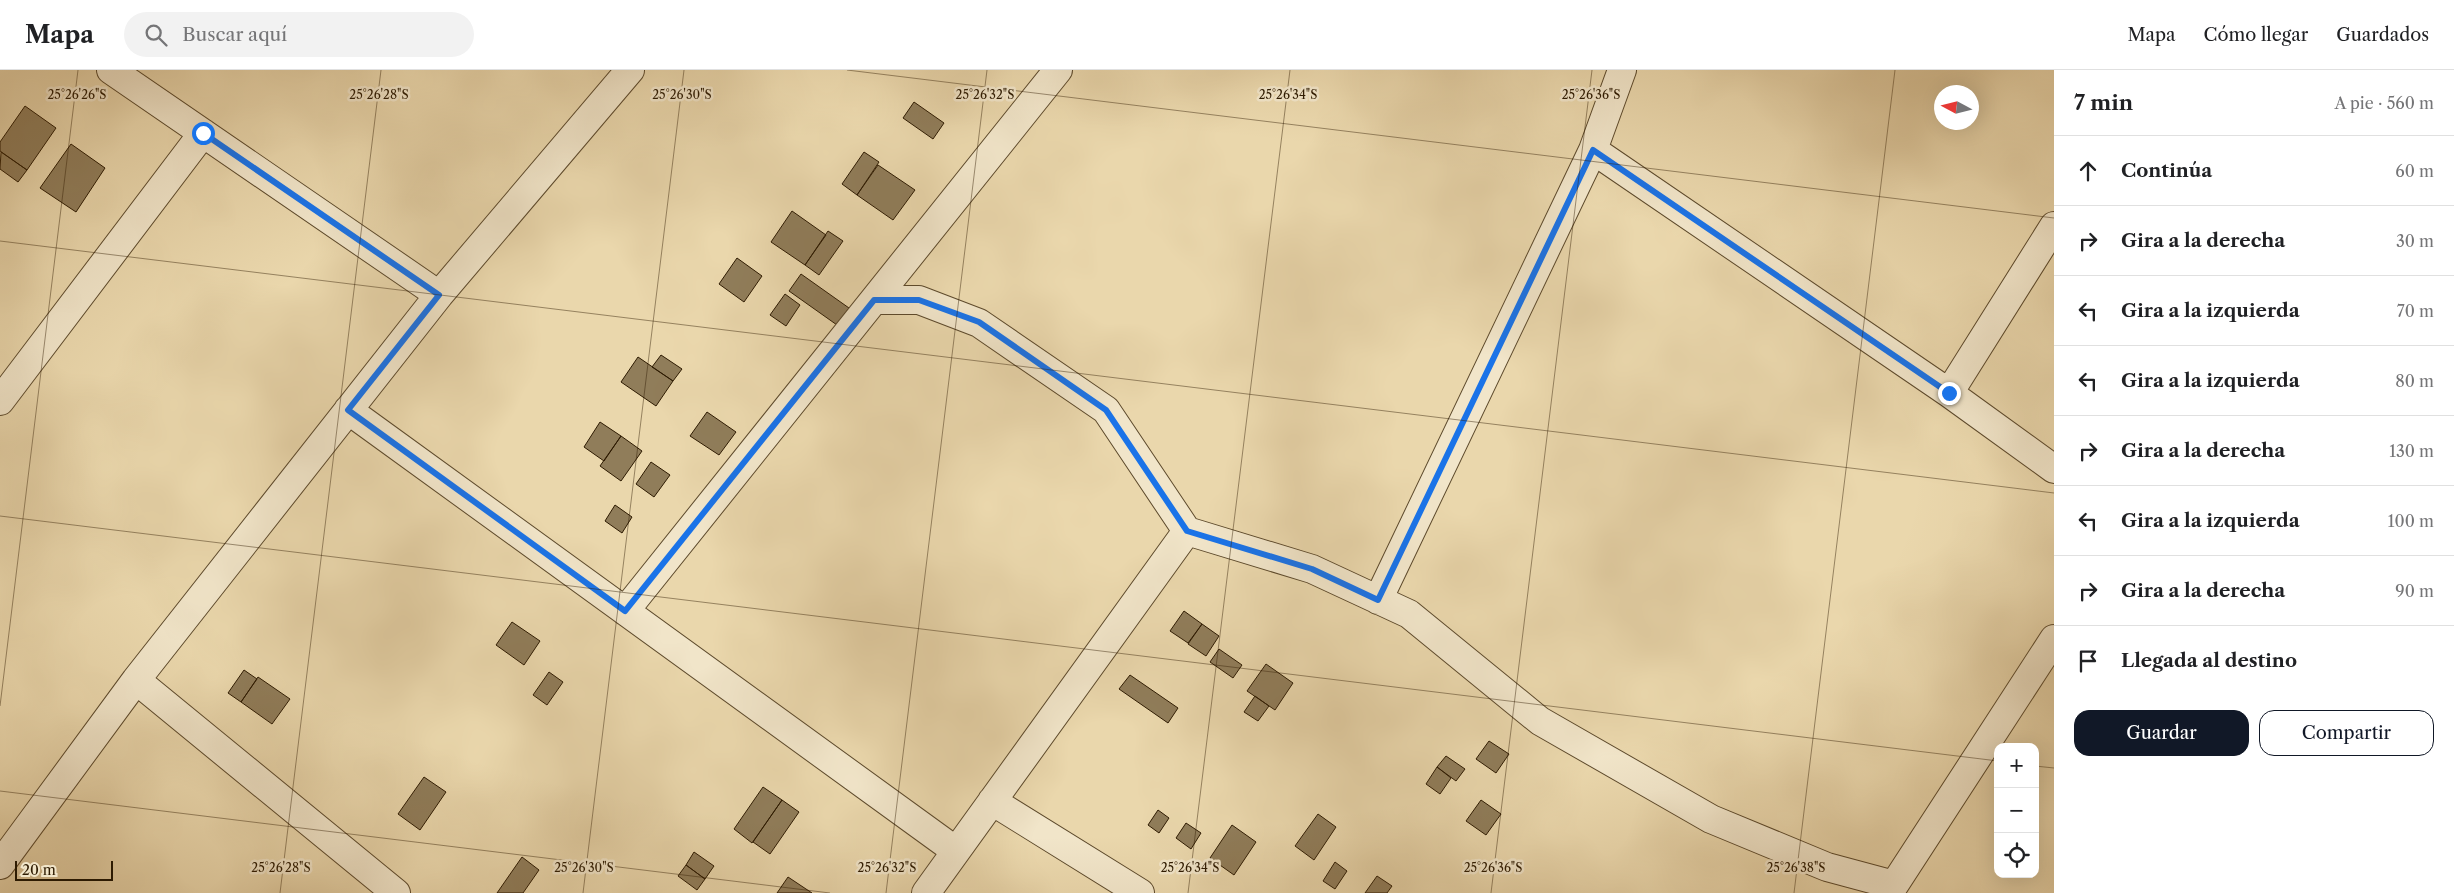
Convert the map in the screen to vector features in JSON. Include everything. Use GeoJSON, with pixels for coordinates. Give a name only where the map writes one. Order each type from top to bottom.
{"type":"FeatureCollection","features":[{"type":"Feature","properties":{"kind":"street"},"geometry":{"type":"LineString","coordinates":[[111,70],[439,295]]}},
{"type":"Feature","properties":{"kind":"street"},"geometry":{"type":"LineString","coordinates":[[0,865],[136,680],[439,295],[630,70]]}},
{"type":"Feature","properties":{"kind":"street"},"geometry":{"type":"LineString","coordinates":[[625,611],[1058,70]]}},
{"type":"Feature","properties":{"kind":"street"},"geometry":{"type":"LineString","coordinates":[[1378,600],[1593,150],[1622,70]]}},
{"type":"Feature","properties":{"kind":"street"},"geometry":{"type":"LineString","coordinates":[[0,401],[203,133]]}},
{"type":"Feature","properties":{"kind":"street"},"geometry":{"type":"LineString","coordinates":[[1593,150],[1949,393],[2054,469]]}},
{"type":"Feature","properties":{"kind":"street"},"geometry":{"type":"LineString","coordinates":[[1949,393],[2054,226]]}},
{"type":"Feature","properties":{"kind":"street"},"geometry":{"type":"LineString","coordinates":[[874,300],[919,300],[979,322],[1106,410],[1187,531],[1312,569],[1409,614],[1540,721],[1711,819],[1828,867],[1892,889],[2054,639]]}},
{"type":"Feature","properties":{"kind":"street"},"geometry":{"type":"LineString","coordinates":[[348,410],[956,851]]}},
{"type":"Feature","properties":{"kind":"street"},"geometry":{"type":"LineString","coordinates":[[926,893],[1187,531]]}},
{"type":"Feature","properties":{"kind":"street"},"geometry":{"type":"LineString","coordinates":[[136,680],[396,893]]}},
{"type":"Feature","properties":{"kind":"street"},"geometry":{"type":"LineString","coordinates":[[992,801],[1140,893]]}},
{"type":"Feature","properties":{"kind":"building"},"geometry":{"type":"Polygon","coordinates":[[[914,102],[944,123],[933,139],[903,118],[914,102]]]}},
{"type":"Feature","properties":{"kind":"building"},"geometry":{"type":"Polygon","coordinates":[[[25,106],[56,128],[27,170],[0,151],[0,142],[25,106]]]}},
{"type":"Feature","properties":{"kind":"building"},"geometry":{"type":"Polygon","coordinates":[[[71,144],[105,168],[76,212],[40,188],[71,144]]]}},
{"type":"Feature","properties":{"kind":"building"},"geometry":{"type":"Polygon","coordinates":[[[1,152],[27,170],[18,182],[0,169],[1,152]]]}},
{"type":"Feature","properties":{"kind":"building"},"geometry":{"type":"Polygon","coordinates":[[[864,152],[879,162],[857,195],[842,184],[864,152]]]}},
{"type":"Feature","properties":{"kind":"building"},"geometry":{"type":"Polygon","coordinates":[[[878,165],[915,190],[893,220],[857,195],[878,165]]]}},
{"type":"Feature","properties":{"kind":"building"},"geometry":{"type":"Polygon","coordinates":[[[792,211],[826,235],[805,265],[771,242],[792,211]]]}},
{"type":"Feature","properties":{"kind":"building"},"geometry":{"type":"Polygon","coordinates":[[[828,231],[843,241],[819,275],[805,265],[828,231]]]}},
{"type":"Feature","properties":{"kind":"building"},"geometry":{"type":"Polygon","coordinates":[[[737,258],[762,276],[744,302],[719,284],[737,258]]]}},
{"type":"Feature","properties":{"kind":"building"},"geometry":{"type":"Polygon","coordinates":[[[801,274],[849,308],[837,325],[789,291],[801,274]]]}},
{"type":"Feature","properties":{"kind":"building"},"geometry":{"type":"Polygon","coordinates":[[[785,294],[800,305],[786,326],[770,315],[785,294]]]}},
{"type":"Feature","properties":{"kind":"building"},"geometry":{"type":"Polygon","coordinates":[[[661,355],[682,369],[673,381],[652,367],[661,355]]]}},
{"type":"Feature","properties":{"kind":"building"},"geometry":{"type":"Polygon","coordinates":[[[638,357],[673,381],[656,406],[621,382],[638,357]]]}},
{"type":"Feature","properties":{"kind":"building"},"geometry":{"type":"Polygon","coordinates":[[[707,412],[736,432],[719,455],[690,436],[707,412]]]}},
{"type":"Feature","properties":{"kind":"building"},"geometry":{"type":"Polygon","coordinates":[[[600,422],[621,436],[604,461],[584,447],[600,422]]]}},
{"type":"Feature","properties":{"kind":"building"},"geometry":{"type":"Polygon","coordinates":[[[621,436],[642,451],[621,481],[600,466],[621,436]]]}},
{"type":"Feature","properties":{"kind":"building"},"geometry":{"type":"Polygon","coordinates":[[[651,462],[670,475],[654,497],[636,484],[651,462]]]}},
{"type":"Feature","properties":{"kind":"building"},"geometry":{"type":"Polygon","coordinates":[[[615,505],[632,517],[622,533],[605,521],[615,505]]]}},
{"type":"Feature","properties":{"kind":"building"},"geometry":{"type":"Polygon","coordinates":[[[1184,611],[1202,624],[1188,643],[1170,631],[1184,611]]]}},
{"type":"Feature","properties":{"kind":"building"},"geometry":{"type":"Polygon","coordinates":[[[512,622],[540,641],[524,665],[496,645],[512,622]]]}},
{"type":"Feature","properties":{"kind":"building"},"geometry":{"type":"Polygon","coordinates":[[[1202,624],[1219,636],[1206,656],[1188,644],[1202,624]]]}},
{"type":"Feature","properties":{"kind":"building"},"geometry":{"type":"Polygon","coordinates":[[[1219,649],[1242,665],[1233,678],[1210,662],[1219,649]]]}},
{"type":"Feature","properties":{"kind":"building"},"geometry":{"type":"Polygon","coordinates":[[[1266,664],[1293,683],[1275,710],[1247,691],[1266,664]]]}},
{"type":"Feature","properties":{"kind":"building"},"geometry":{"type":"Polygon","coordinates":[[[244,670],[257,679],[241,702],[228,693],[244,670]]]}},
{"type":"Feature","properties":{"kind":"building"},"geometry":{"type":"Polygon","coordinates":[[[549,672],[563,682],[547,705],[533,695],[549,672]]]}},
{"type":"Feature","properties":{"kind":"building"},"geometry":{"type":"Polygon","coordinates":[[[1130,675],[1178,708],[1168,723],[1119,689],[1130,675]]]}},
{"type":"Feature","properties":{"kind":"building"},"geometry":{"type":"Polygon","coordinates":[[[258,677],[290,699],[272,724],[241,702],[258,677]]]}},
{"type":"Feature","properties":{"kind":"building"},"geometry":{"type":"Polygon","coordinates":[[[1255,696],[1269,706],[1258,721],[1244,712],[1255,696]]]}},
{"type":"Feature","properties":{"kind":"building"},"geometry":{"type":"Polygon","coordinates":[[[1489,741],[1509,754],[1496,773],[1476,759],[1489,741]]]}},
{"type":"Feature","properties":{"kind":"building"},"geometry":{"type":"Polygon","coordinates":[[[1446,756],[1465,769],[1456,781],[1437,767],[1446,756]]]}},
{"type":"Feature","properties":{"kind":"building"},"geometry":{"type":"Polygon","coordinates":[[[1437,767],[1451,778],[1440,794],[1426,784],[1437,767]]]}},
{"type":"Feature","properties":{"kind":"building"},"geometry":{"type":"Polygon","coordinates":[[[424,777],[446,792],[420,830],[398,814],[424,777]]]}},
{"type":"Feature","properties":{"kind":"building"},"geometry":{"type":"Polygon","coordinates":[[[763,787],[782,800],[752,843],[734,829],[763,787]]]}},
{"type":"Feature","properties":{"kind":"building"},"geometry":{"type":"Polygon","coordinates":[[[782,800],[799,812],[770,854],[753,842],[782,800]]]}},
{"type":"Feature","properties":{"kind":"building"},"geometry":{"type":"Polygon","coordinates":[[[1481,800],[1501,814],[1486,835],[1466,821],[1481,800]]]}},
{"type":"Feature","properties":{"kind":"building"},"geometry":{"type":"Polygon","coordinates":[[[1158,810],[1169,818],[1159,833],[1148,825],[1158,810]]]}},
{"type":"Feature","properties":{"kind":"building"},"geometry":{"type":"Polygon","coordinates":[[[1318,814],[1336,827],[1314,860],[1295,846],[1318,814]]]}},
{"type":"Feature","properties":{"kind":"building"},"geometry":{"type":"Polygon","coordinates":[[[1186,823],[1201,833],[1191,849],[1176,838],[1186,823]]]}},
{"type":"Feature","properties":{"kind":"building"},"geometry":{"type":"Polygon","coordinates":[[[1232,825],[1256,842],[1234,875],[1210,858],[1232,825]]]}},
{"type":"Feature","properties":{"kind":"building"},"geometry":{"type":"Polygon","coordinates":[[[694,852],[714,866],[705,879],[686,865],[694,852]]]}},
{"type":"Feature","properties":{"kind":"building"},"geometry":{"type":"Polygon","coordinates":[[[522,857],[539,870],[523,893],[497,893],[522,857]]]}},
{"type":"Feature","properties":{"kind":"building"},"geometry":{"type":"Polygon","coordinates":[[[1335,862],[1347,871],[1335,889],[1323,881],[1335,862]]]}},
{"type":"Feature","properties":{"kind":"building"},"geometry":{"type":"Polygon","coordinates":[[[686,865],[705,879],[697,890],[678,876],[686,865]]]}},
{"type":"Feature","properties":{"kind":"building"},"geometry":{"type":"Polygon","coordinates":[[[1377,876],[1392,886],[1387,893],[1365,893],[1377,876]]]}},
{"type":"Feature","properties":{"kind":"building"},"geometry":{"type":"Polygon","coordinates":[[[788,877],[812,893],[777,893],[788,877]]]}},
{"type":"Feature","properties":{"kind":"route"},"geometry":{"type":"LineString","coordinates":[[203,133],[439,295],[348,410],[625,611],[874,300],[919,300],[979,322],[1106,410],[1187,531],[1312,569],[1378,600],[1593,150],[1949,393]]}}]}
